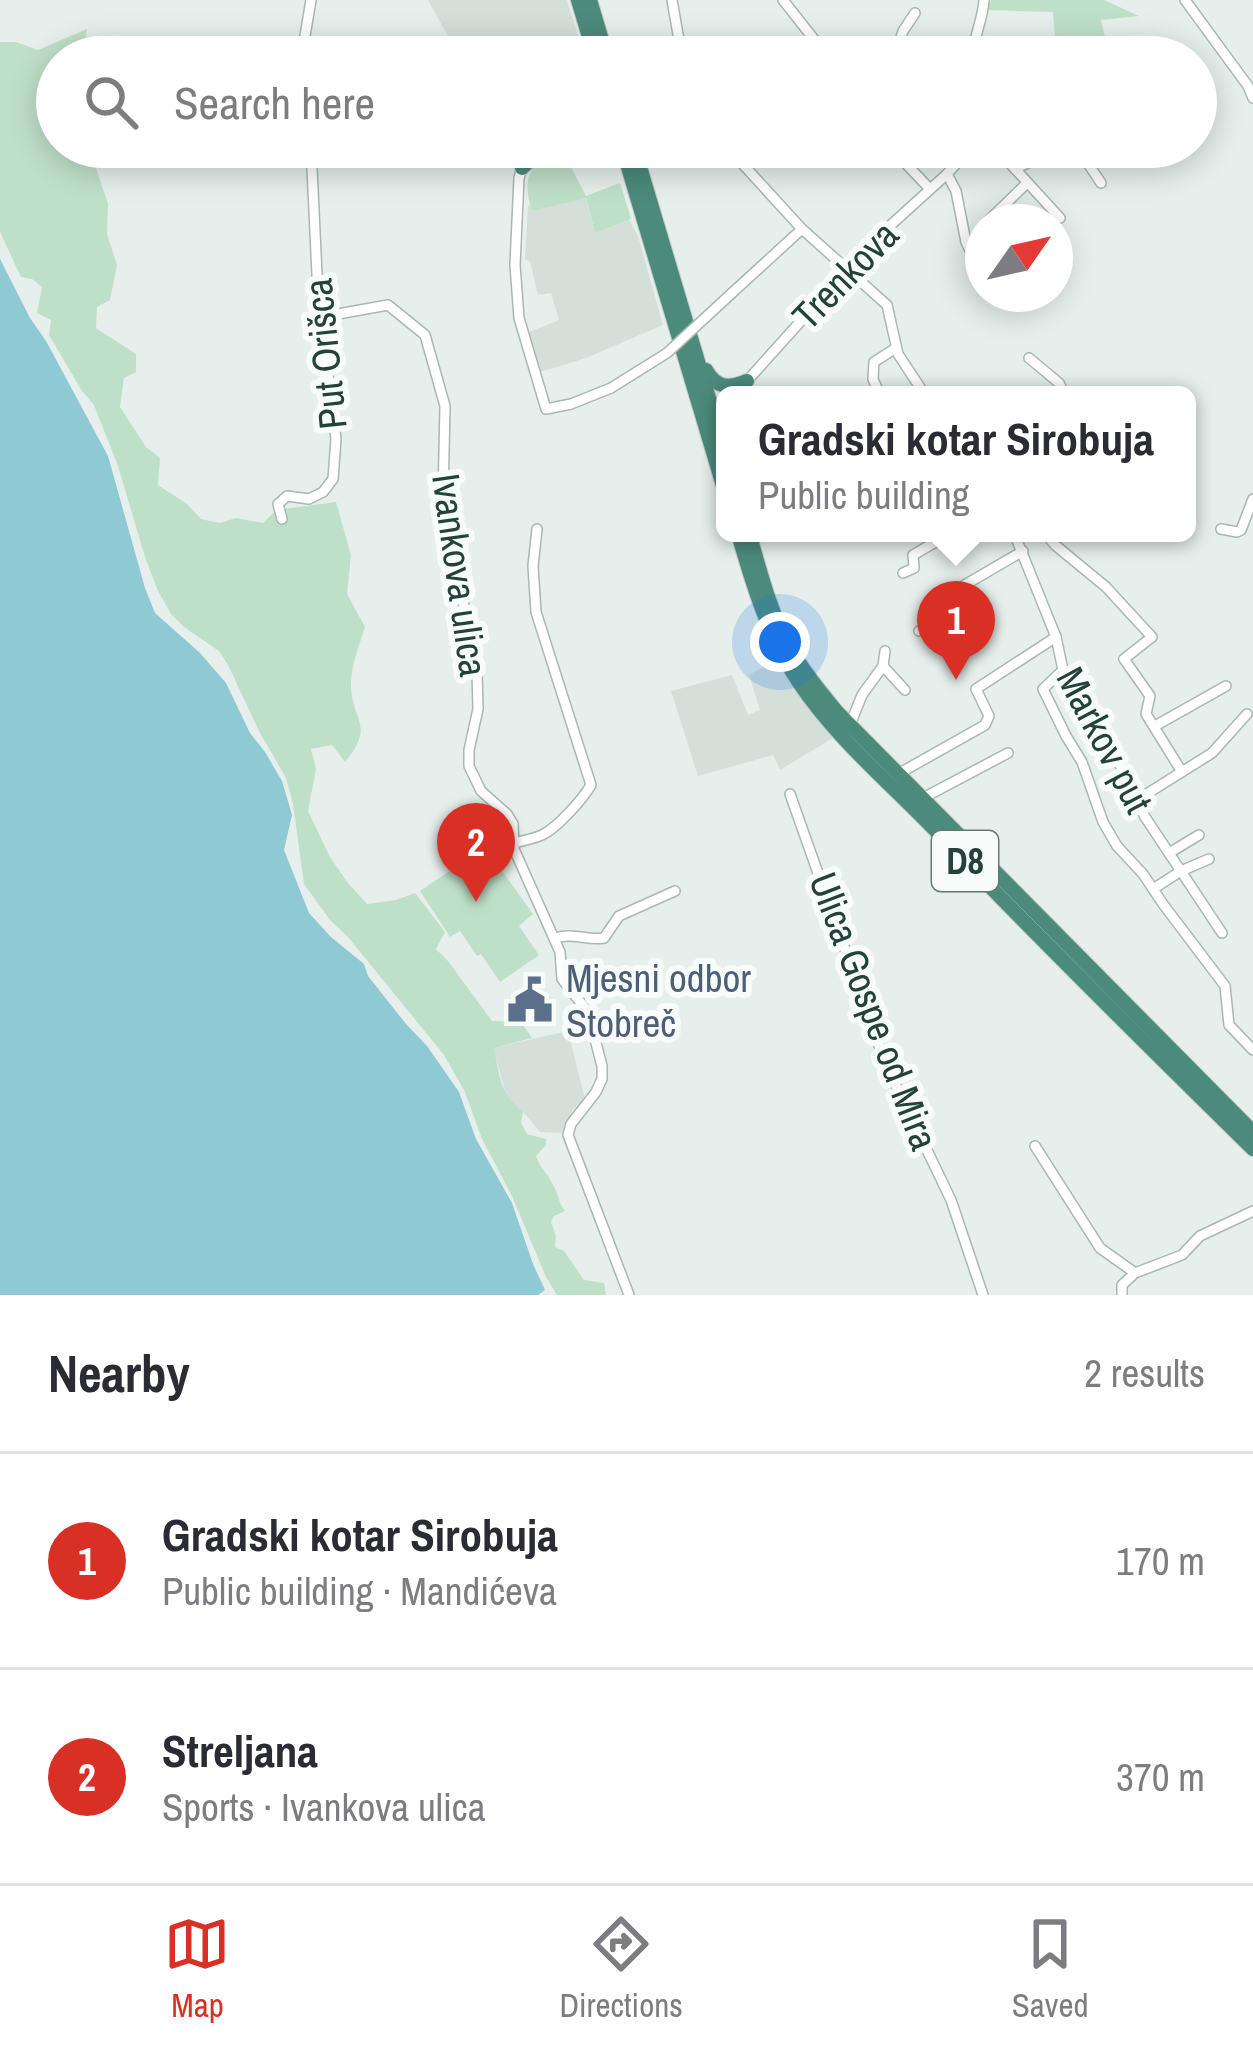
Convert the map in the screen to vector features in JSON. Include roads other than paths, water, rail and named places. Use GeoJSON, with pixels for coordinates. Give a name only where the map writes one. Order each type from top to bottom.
{"type":"FeatureCollection","features":[{"type":"Feature","properties":{"kind":"highway"},"geometry":{"type":"LineString","coordinates":[[578,0],[589,36]]}},
{"type":"Feature","properties":{"kind":"highway"},"geometry":{"type":"LineString","coordinates":[[590,0],[601,36]]}},
{"type":"Feature","properties":{"kind":"highway"},"geometry":{"type":"LineString","coordinates":[[626,168],[716,462]]}},
{"type":"Feature","properties":{"kind":"highway"},"geometry":{"type":"LineString","coordinates":[[640,168],[716,422]]}},
{"type":"Feature","properties":{"kind":"highway"},"geometry":{"type":"LineString","coordinates":[[693,344],[713,381],[726,386]]}},
{"type":"Feature","properties":{"kind":"highway"},"geometry":{"type":"LineString","coordinates":[[731,386],[746,380]]}},
{"type":"Feature","properties":{"kind":"highway"},"geometry":{"type":"LineString","coordinates":[[742,386],[746,380]]}},
{"type":"Feature","properties":{"kind":"highway","name":"D8"},"geometry":{"type":"LineString","coordinates":[[741,542],[776,643],[827,718],[1253,1149]]}},
{"type":"Feature","properties":{"kind":"highway","name":"D8"},"geometry":{"type":"LineString","coordinates":[[752,542],[788,643],[816,686],[1253,1132]]}},
{"type":"Feature","properties":{"kind":"street"},"geometry":{"type":"LineString","coordinates":[[305,36],[311,0]]}},
{"type":"Feature","properties":{"kind":"street"},"geometry":{"type":"LineString","coordinates":[[672,0],[678,36]]}},
{"type":"Feature","properties":{"kind":"street"},"geometry":{"type":"LineString","coordinates":[[783,0],[811,36]]}},
{"type":"Feature","properties":{"kind":"street"},"geometry":{"type":"LineString","coordinates":[[976,36],[984,0]]}},
{"type":"Feature","properties":{"kind":"street"},"geometry":{"type":"LineString","coordinates":[[1185,0],[1210,36]]}},
{"type":"Feature","properties":{"kind":"street"},"geometry":{"type":"LineString","coordinates":[[902,36],[915,13]]}},
{"type":"Feature","properties":{"kind":"street"},"geometry":{"type":"LineString","coordinates":[[1217,45],[1253,98]]}},
{"type":"Feature","properties":{"kind":"street","name":"Put Orišca"},"geometry":{"type":"LineString","coordinates":[[282,519],[278,504],[287,496],[309,499],[333,479],[336,439],[321,317],[312,168]]}},
{"type":"Feature","properties":{"kind":"street"},"geometry":{"type":"LineString","coordinates":[[522,168],[515,265],[519,318],[546,409],[611,388],[667,353],[802,229]]}},
{"type":"Feature","properties":{"kind":"street"},"geometry":{"type":"LineString","coordinates":[[746,168],[802,229],[886,305],[896,348],[919,386]]}},
{"type":"Feature","properties":{"kind":"street"},"geometry":{"type":"LineString","coordinates":[[910,168],[929,188]]}},
{"type":"Feature","properties":{"kind":"street","name":"Trenkova"},"geometry":{"type":"LineString","coordinates":[[746,380],[871,243],[952,168]]}},
{"type":"Feature","properties":{"kind":"street"},"geometry":{"type":"LineString","coordinates":[[1091,168],[1101,183]]}},
{"type":"Feature","properties":{"kind":"street"},"geometry":{"type":"LineString","coordinates":[[1015,169],[1047,204]]}},
{"type":"Feature","properties":{"kind":"street","name":"Trenkova"},"geometry":{"type":"LineString","coordinates":[[947,174],[956,191],[965,237]]}},
{"type":"Feature","properties":{"kind":"street"},"geometry":{"type":"LineString","coordinates":[[1005,204],[1027,183]]}},
{"type":"Feature","properties":{"kind":"street","name":"Ivankova ulica"},"geometry":{"type":"LineString","coordinates":[[321,317],[388,305],[424,335],[446,406],[443,496],[476,673],[478,710],[470,766],[482,791],[512,824],[513,843],[560,952],[562,980],[588,1012],[602,1079],[568,1135],[629,1295]]}},
{"type":"Feature","properties":{"kind":"street"},"geometry":{"type":"LineString","coordinates":[[876,386],[874,362],[896,348]]}},
{"type":"Feature","properties":{"kind":"street"},"geometry":{"type":"LineString","coordinates":[[1029,358],[1060,386]]}},
{"type":"Feature","properties":{"kind":"street"},"geometry":{"type":"LineString","coordinates":[[1221,529],[1238,532],[1253,499]]}},
{"type":"Feature","properties":{"kind":"street","name":"Ivankova ulica"},"geometry":{"type":"LineString","coordinates":[[513,843],[550,830],[591,784],[536,612],[537,529]]}},
{"type":"Feature","properties":{"kind":"street"},"geometry":{"type":"LineString","coordinates":[[903,573],[914,568],[913,555],[936,542]]}},
{"type":"Feature","properties":{"kind":"street","name":"Markov put"},"geometry":{"type":"LineString","coordinates":[[1018,542],[1056,637],[1063,670],[1145,817],[1222,933]]}},
{"type":"Feature","properties":{"kind":"street"},"geometry":{"type":"LineString","coordinates":[[1052,542],[1106,586],[1152,637],[1124,659],[1150,696],[1146,714],[1182,772]]}},
{"type":"Feature","properties":{"kind":"street"},"geometry":{"type":"LineString","coordinates":[[919,631],[957,610],[963,586],[1023,551]]}},
{"type":"Feature","properties":{"kind":"street"},"geometry":{"type":"LineString","coordinates":[[898,774],[986,725],[989,716],[976,689],[1056,637]]}},
{"type":"Feature","properties":{"kind":"street"},"geometry":{"type":"LineString","coordinates":[[850,725],[862,695],[883,666],[885,651]]}},
{"type":"Feature","properties":{"kind":"street"},"geometry":{"type":"LineString","coordinates":[[883,666],[905,690]]}},
{"type":"Feature","properties":{"kind":"street"},"geometry":{"type":"LineString","coordinates":[[1063,670],[1043,689],[1082,762],[1103,822],[1225,986],[1229,1025],[1253,1050]]}},
{"type":"Feature","properties":{"kind":"street"},"geometry":{"type":"LineString","coordinates":[[1155,726],[1226,686]]}},
{"type":"Feature","properties":{"kind":"street"},"geometry":{"type":"LineString","coordinates":[[1137,800],[1212,753],[1246,714]]}},
{"type":"Feature","properties":{"kind":"street"},"geometry":{"type":"LineString","coordinates":[[922,799],[1008,753]]}},
{"type":"Feature","properties":{"kind":"street","name":"Ulica Gospe od Mira"},"geometry":{"type":"LineString","coordinates":[[790,794],[886,1065],[951,1200],[983,1295]]}},
{"type":"Feature","properties":{"kind":"street"},"geometry":{"type":"LineString","coordinates":[[1169,853],[1199,835]]}},
{"type":"Feature","properties":{"kind":"street"},"geometry":{"type":"LineString","coordinates":[[1153,889],[1208,859]]}},
{"type":"Feature","properties":{"kind":"street"},"geometry":{"type":"LineString","coordinates":[[555,938],[566,934],[604,938],[619,916],[676,891]]}},
{"type":"Feature","properties":{"kind":"street"},"geometry":{"type":"LineString","coordinates":[[1035,1146],[1100,1248],[1135,1273]]}},
{"type":"Feature","properties":{"kind":"street"},"geometry":{"type":"LineString","coordinates":[[1122,1295],[1122,1286],[1135,1273],[1187,1251],[1200,1236],[1253,1211]]}},
{"type":"Feature","properties":{"kind":"water"},"geometry":{"type":"Polygon","coordinates":[[[0,259],[108,456],[155,613],[226,683],[250,733],[282,781],[292,815],[284,850],[309,913],[364,964],[368,976],[459,1092],[476,1139],[512,1203],[545,1290],[538,1295],[0,1295],[0,259]]]}},
{"type":"Feature","properties":{"kind":"place","name":"Gradski kotar Sirobuja"},"geometry":{"type":"Point","coordinates":[956,680]}},
{"type":"Feature","properties":{"kind":"place","name":"Streljana"},"geometry":{"type":"Point","coordinates":[476,902]}},
{"type":"Feature","properties":{"kind":"place","name":"Mjesni odbor Stobreč"},"geometry":{"type":"Point","coordinates":[530,1000]}}]}
